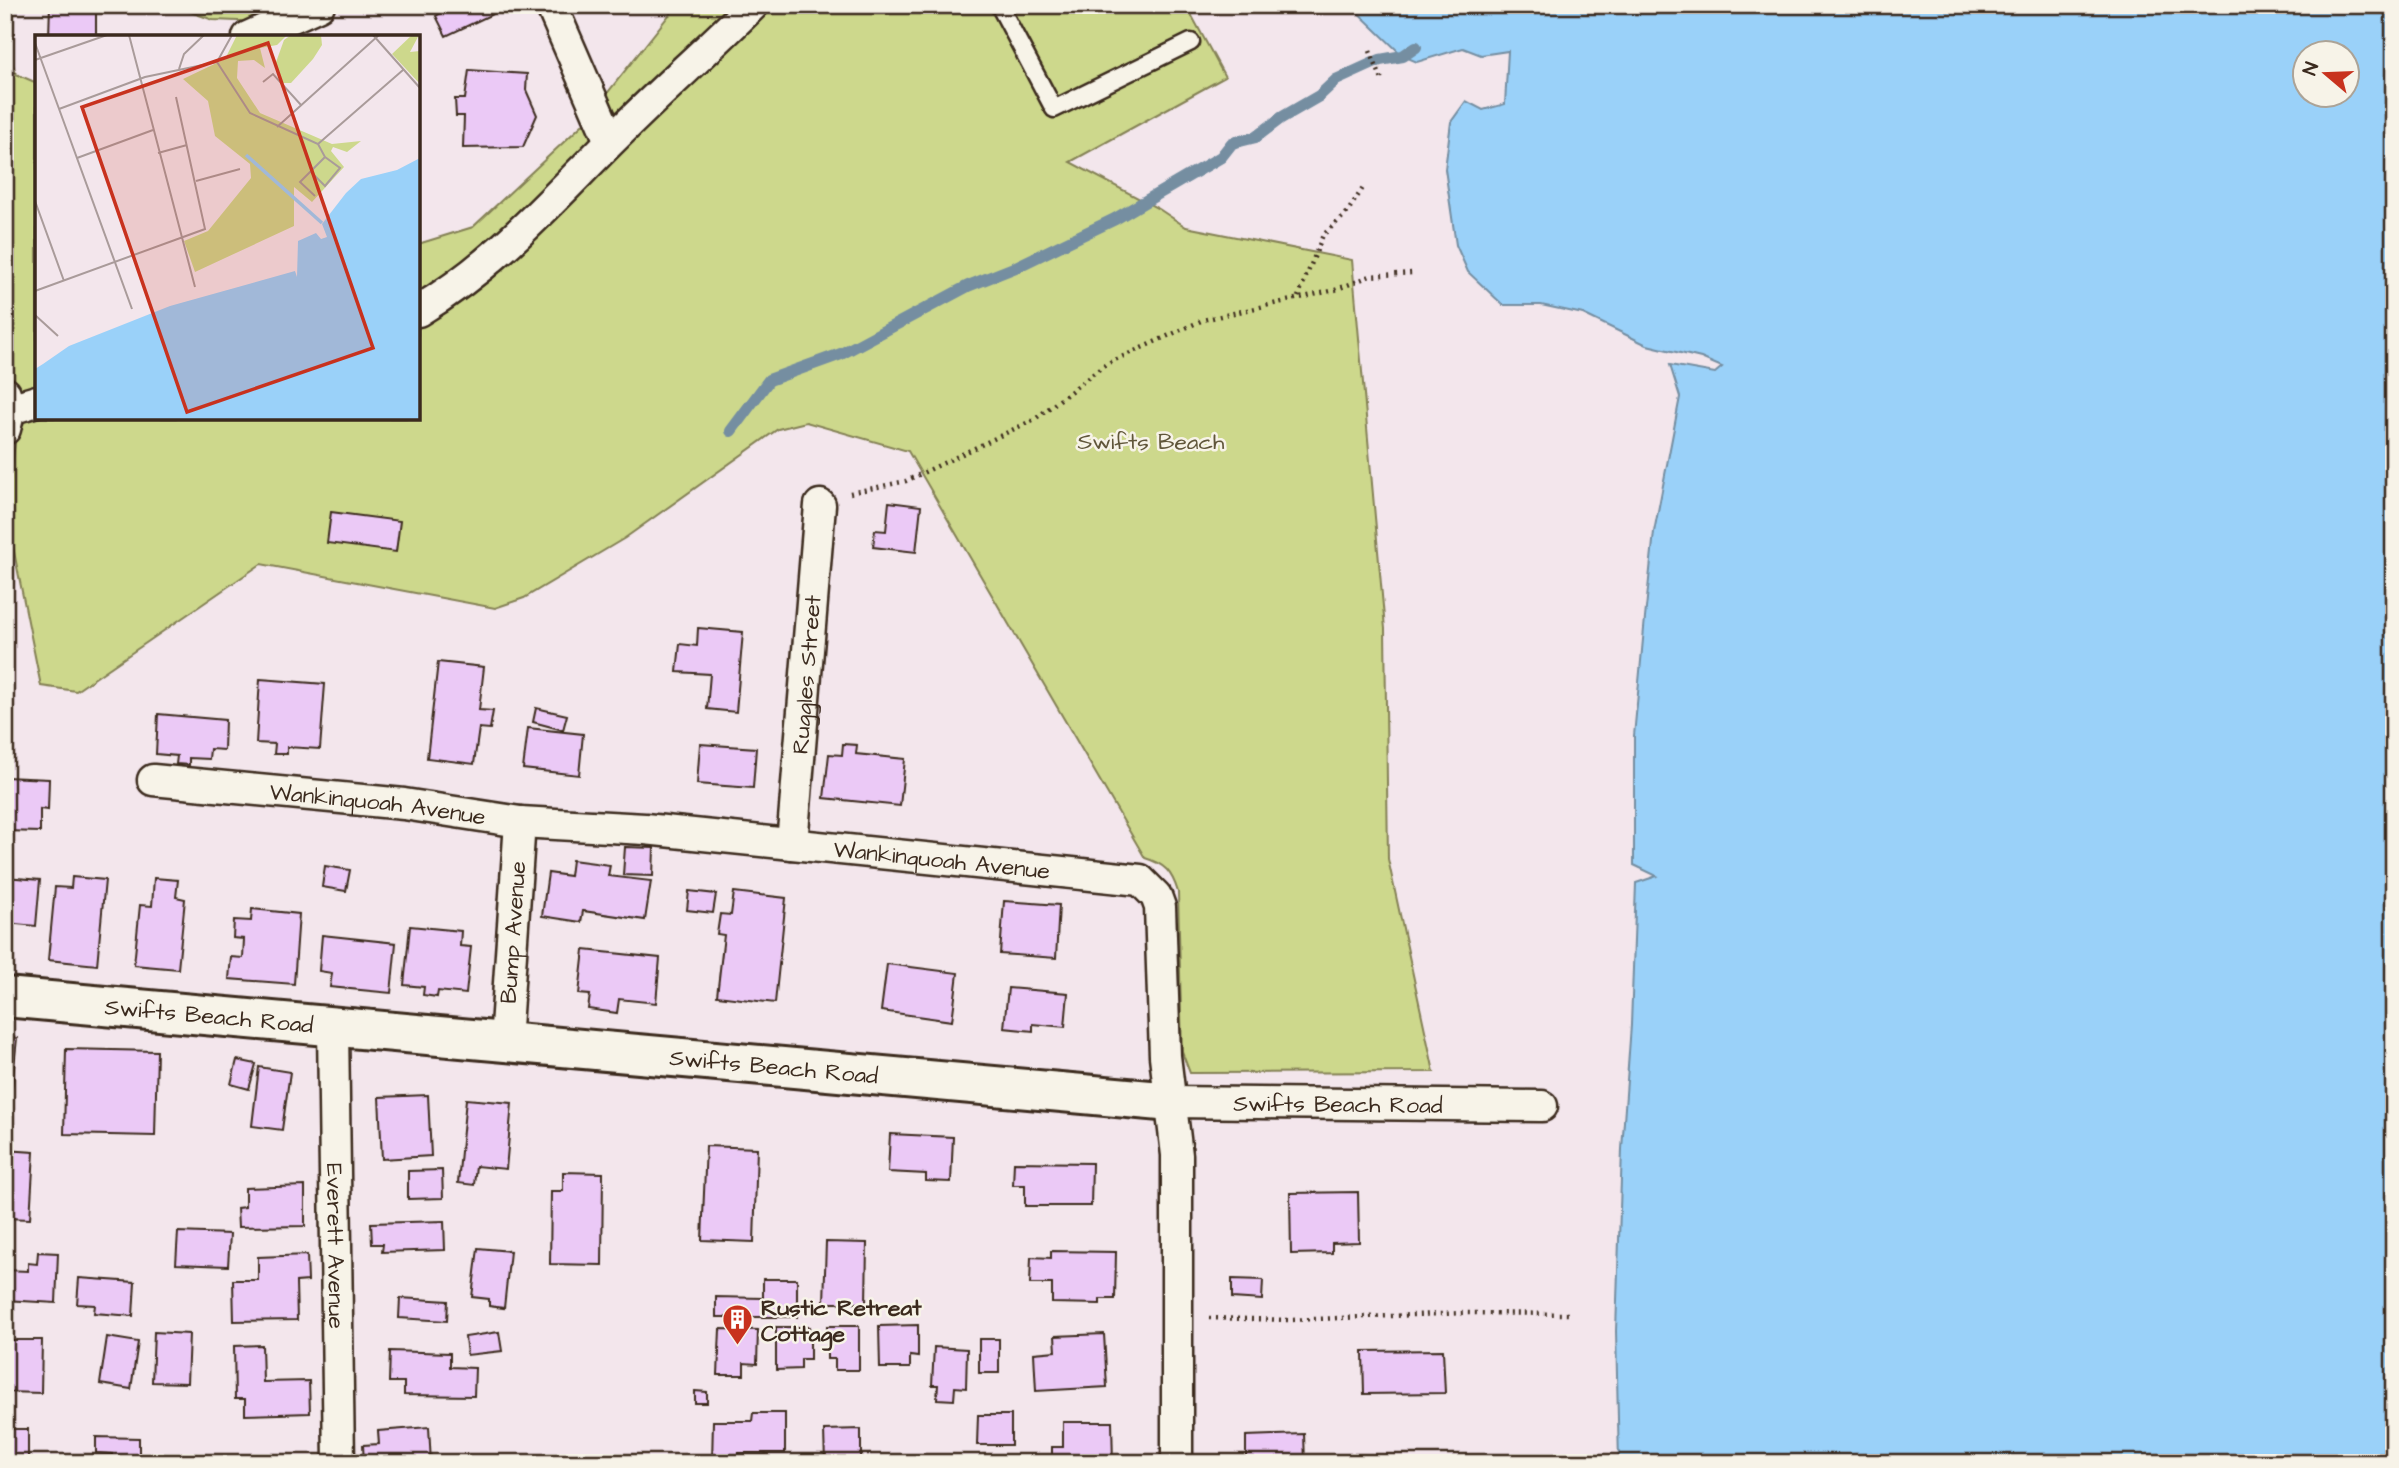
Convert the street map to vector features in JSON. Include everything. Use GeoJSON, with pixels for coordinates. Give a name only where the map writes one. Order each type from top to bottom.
{"type":"FeatureCollection","features":[{"type":"Feature","properties":{"kind":"street"},"geometry":{"type":"LineString","coordinates":[[252,35],[319,5]]}},
{"type":"Feature","properties":{"kind":"street"},"geometry":{"type":"LineString","coordinates":[[551,5],[610,141]]}},
{"type":"Feature","properties":{"kind":"street"},"geometry":{"type":"LineString","coordinates":[[420,310],[444,296],[508,245],[610,141],[753,5]]}},
{"type":"Feature","properties":{"kind":"street","name":"Ruggles Street"},"geometry":{"type":"LineString","coordinates":[[792,844],[820,505]]}},
{"type":"Feature","properties":{"kind":"street","name":"Wankinquoah Avenue"},"geometry":{"type":"LineString","coordinates":[[153,780],[404,804],[520,822],[645,829],[1133,877],[1146,884],[1156,896],[1160,907],[1165,1056],[1177,1156],[1177,1463]]}},
{"type":"Feature","properties":{"kind":"street","name":"Bump Avenue"},"geometry":{"type":"LineString","coordinates":[[505,1042],[520,822]]}},
{"type":"Feature","properties":{"kind":"street","name":"Swifts Beach Road"},"geometry":{"type":"LineString","coordinates":[[5,997],[1172,1102],[1542,1106]]}},
{"type":"Feature","properties":{"kind":"street","name":"Everett Avenue"},"geometry":{"type":"LineString","coordinates":[[333,1027],[339,1463]]}},
{"type":"Feature","properties":{"kind":"lane"},"geometry":{"type":"LineString","coordinates":[[1019,5],[1001,9],[1054,109],[1191,42]]}},
{"type":"Feature","properties":{"kind":"path"},"geometry":{"type":"LineString","coordinates":[[1370,51],[1382,80]]}},
{"type":"Feature","properties":{"kind":"path"},"geometry":{"type":"LineString","coordinates":[[1298,297],[1323,235],[1346,214],[1363,188]]}},
{"type":"Feature","properties":{"kind":"path"},"geometry":{"type":"LineString","coordinates":[[820,505],[856,491],[906,481],[1035,419],[1106,364],[1203,320],[1335,290],[1370,275],[1412,273]]}},
{"type":"Feature","properties":{"kind":"path"},"geometry":{"type":"LineString","coordinates":[[1177,1320],[1290,1320],[1465,1313],[1572,1314]]}},
{"type":"Feature","properties":{"kind":"green space","name":"Swifts Beach"},"geometry":{"type":"Polygon","coordinates":[[[5,5],[14,5],[7,47],[16,74],[35,82],[35,420],[420,420],[420,243],[473,227],[582,125],[677,5],[1186,5],[1225,77],[1070,162],[1159,209],[1186,227],[1352,260],[1385,629],[1388,859],[1434,1072],[1190,1073],[1182,1052],[1178,892],[1173,879],[1163,866],[1145,858],[908,451],[806,422],[778,429],[625,538],[524,598],[495,608],[261,564],[76,691],[41,686],[6,512],[18,400],[14,381],[5,363],[5,346],[12,344],[5,341],[5,5]]]}},
{"type":"Feature","properties":{"kind":"green space"},"geometry":{"type":"Polygon","coordinates":[[[171,5],[305,5],[263,22],[213,20],[171,5]]]}},
{"type":"Feature","properties":{"kind":"water"},"geometry":{"type":"Polygon","coordinates":[[[1350,5],[2394,5],[2394,1463],[1619,1463],[1616,1331],[1622,1149],[1631,1025],[1636,883],[1657,876],[1634,865],[1634,736],[1645,618],[1654,532],[1680,397],[1670,365],[1715,373],[1722,367],[1701,358],[1647,345],[1583,314],[1541,305],[1503,305],[1468,272],[1456,245],[1445,169],[1451,122],[1466,101],[1483,110],[1505,104],[1508,51],[1481,55],[1463,48],[1417,62],[1403,56],[1350,5]]]}},
{"type":"Feature","properties":{"kind":"building"},"geometry":{"type":"Polygon","coordinates":[[[50,5],[96,5],[96,35],[49,35],[50,5]]]}},
{"type":"Feature","properties":{"kind":"building"},"geometry":{"type":"Polygon","coordinates":[[[455,5],[501,5],[503,9],[446,36],[436,16],[455,5]]]}},
{"type":"Feature","properties":{"kind":"building"},"geometry":{"type":"Polygon","coordinates":[[[469,70],[527,74],[526,90],[537,115],[523,147],[463,148],[464,116],[456,116],[455,99],[465,99],[469,70]]]}},
{"type":"Feature","properties":{"kind":"building"},"geometry":{"type":"Polygon","coordinates":[[[889,502],[921,506],[916,552],[873,547],[875,530],[886,531],[889,502]]]}},
{"type":"Feature","properties":{"kind":"building"},"geometry":{"type":"Polygon","coordinates":[[[331,512],[400,521],[396,552],[327,543],[331,512]]]}},
{"type":"Feature","properties":{"kind":"building"},"geometry":{"type":"Polygon","coordinates":[[[698,628],[743,632],[736,712],[707,709],[710,674],[677,672],[680,644],[697,646],[698,628]]]}},
{"type":"Feature","properties":{"kind":"building"},"geometry":{"type":"Polygon","coordinates":[[[438,662],[484,667],[479,710],[493,711],[490,729],[479,728],[474,764],[427,758],[438,662]]]}},
{"type":"Feature","properties":{"kind":"building"},"geometry":{"type":"Polygon","coordinates":[[[260,679],[325,684],[320,749],[287,747],[287,754],[274,754],[275,744],[256,743],[260,679]]]}},
{"type":"Feature","properties":{"kind":"building"},"geometry":{"type":"Polygon","coordinates":[[[536,708],[567,715],[563,730],[533,722],[536,708]]]}},
{"type":"Feature","properties":{"kind":"building"},"geometry":{"type":"Polygon","coordinates":[[[158,714],[225,720],[224,750],[210,749],[209,759],[189,758],[189,765],[176,764],[177,756],[156,754],[158,714]]]}},
{"type":"Feature","properties":{"kind":"building"},"geometry":{"type":"Polygon","coordinates":[[[528,728],[583,734],[579,775],[523,769],[528,728]]]}},
{"type":"Feature","properties":{"kind":"building"},"geometry":{"type":"Polygon","coordinates":[[[700,744],[756,748],[753,788],[697,784],[700,744]]]}},
{"type":"Feature","properties":{"kind":"building"},"geometry":{"type":"Polygon","coordinates":[[[843,744],[857,745],[856,754],[905,759],[900,806],[824,798],[829,754],[842,755],[843,744]]]}},
{"type":"Feature","properties":{"kind":"building"},"geometry":{"type":"Polygon","coordinates":[[[5,777],[49,779],[48,810],[40,809],[40,832],[5,831],[5,777]]]}},
{"type":"Feature","properties":{"kind":"building"},"geometry":{"type":"Polygon","coordinates":[[[625,847],[654,848],[653,876],[623,875],[625,847]]]}},
{"type":"Feature","properties":{"kind":"building"},"geometry":{"type":"Polygon","coordinates":[[[572,860],[610,865],[608,876],[651,881],[645,920],[583,911],[581,922],[542,916],[548,873],[570,876],[572,860]]]}},
{"type":"Feature","properties":{"kind":"building"},"geometry":{"type":"Polygon","coordinates":[[[325,866],[350,870],[346,891],[322,887],[325,866]]]}},
{"type":"Feature","properties":{"kind":"building"},"geometry":{"type":"Polygon","coordinates":[[[5,877],[40,880],[36,926],[6,923],[5,931],[5,877]]]}},
{"type":"Feature","properties":{"kind":"building"},"geometry":{"type":"Polygon","coordinates":[[[72,877],[105,880],[97,965],[48,960],[55,887],[71,888],[72,877]]]}},
{"type":"Feature","properties":{"kind":"building"},"geometry":{"type":"Polygon","coordinates":[[[154,878],[178,880],[176,897],[185,899],[178,969],[134,965],[140,905],[152,906],[154,878]]]}},
{"type":"Feature","properties":{"kind":"building"},"geometry":{"type":"Polygon","coordinates":[[[689,891],[716,894],[713,913],[687,910],[689,891]]]}},
{"type":"Feature","properties":{"kind":"building"},"geometry":{"type":"Polygon","coordinates":[[[734,892],[786,898],[775,1003],[717,996],[724,935],[717,934],[720,914],[731,915],[734,892]]]}},
{"type":"Feature","properties":{"kind":"building"},"geometry":{"type":"Polygon","coordinates":[[[1004,901],[1059,905],[1056,958],[1000,954],[1004,901]]]}},
{"type":"Feature","properties":{"kind":"building"},"geometry":{"type":"Polygon","coordinates":[[[252,909],[299,914],[294,984],[229,979],[231,957],[243,958],[244,939],[233,938],[234,920],[251,921],[252,909]]]}},
{"type":"Feature","properties":{"kind":"building"},"geometry":{"type":"Polygon","coordinates":[[[410,926],[461,931],[460,946],[471,947],[466,994],[438,991],[437,997],[423,995],[424,987],[404,985],[410,926]]]}},
{"type":"Feature","properties":{"kind":"building"},"geometry":{"type":"Polygon","coordinates":[[[322,935],[396,943],[391,993],[330,987],[332,973],[319,971],[322,935]]]}},
{"type":"Feature","properties":{"kind":"building"},"geometry":{"type":"Polygon","coordinates":[[[584,950],[660,958],[656,1003],[619,999],[617,1013],[588,1009],[590,995],[579,994],[584,950]]]}},
{"type":"Feature","properties":{"kind":"building"},"geometry":{"type":"Polygon","coordinates":[[[887,964],[958,973],[952,1021],[881,1011],[887,964]]]}},
{"type":"Feature","properties":{"kind":"building"},"geometry":{"type":"Polygon","coordinates":[[[1008,988],[1068,993],[1065,1027],[1033,1024],[1033,1031],[1004,1028],[1008,988]]]}},
{"type":"Feature","properties":{"kind":"building"},"geometry":{"type":"Polygon","coordinates":[[[5,1036],[17,1038],[12,1087],[5,1087],[5,1036]]]}},
{"type":"Feature","properties":{"kind":"building"},"geometry":{"type":"Polygon","coordinates":[[[66,1049],[157,1051],[155,1136],[64,1134],[66,1049]]]}},
{"type":"Feature","properties":{"kind":"building"},"geometry":{"type":"Polygon","coordinates":[[[237,1060],[256,1064],[249,1089],[231,1084],[237,1060]]]}},
{"type":"Feature","properties":{"kind":"building"},"geometry":{"type":"Polygon","coordinates":[[[259,1067],[290,1072],[282,1130],[252,1126],[259,1067]]]}},
{"type":"Feature","properties":{"kind":"building"},"geometry":{"type":"Polygon","coordinates":[[[428,1095],[431,1156],[382,1159],[379,1097],[428,1095]]]}},
{"type":"Feature","properties":{"kind":"building"},"geometry":{"type":"Polygon","coordinates":[[[466,1099],[512,1103],[506,1169],[476,1166],[474,1185],[458,1183],[466,1099]]]}},
{"type":"Feature","properties":{"kind":"building"},"geometry":{"type":"Polygon","coordinates":[[[890,1134],[953,1137],[951,1182],[926,1181],[926,1174],[888,1172],[890,1134]]]}},
{"type":"Feature","properties":{"kind":"building"},"geometry":{"type":"Polygon","coordinates":[[[706,1146],[757,1148],[754,1242],[702,1240],[706,1146]]]}},
{"type":"Feature","properties":{"kind":"building"},"geometry":{"type":"Polygon","coordinates":[[[5,1150],[34,1152],[30,1219],[5,1218],[5,1150]]]}},
{"type":"Feature","properties":{"kind":"building"},"geometry":{"type":"Polygon","coordinates":[[[1014,1162],[1092,1163],[1091,1206],[1025,1206],[1025,1185],[1013,1185],[1014,1162]]]}},
{"type":"Feature","properties":{"kind":"building"},"geometry":{"type":"Polygon","coordinates":[[[442,1170],[443,1198],[408,1199],[408,1171],[442,1170]]]}},
{"type":"Feature","properties":{"kind":"building"},"geometry":{"type":"Polygon","coordinates":[[[563,1172],[603,1173],[602,1265],[550,1264],[551,1191],[563,1191],[563,1172]]]}},
{"type":"Feature","properties":{"kind":"building"},"geometry":{"type":"Polygon","coordinates":[[[305,1186],[305,1226],[238,1227],[237,1208],[245,1207],[245,1188],[305,1186]]]}},
{"type":"Feature","properties":{"kind":"building"},"geometry":{"type":"Polygon","coordinates":[[[1358,1192],[1359,1242],[1332,1243],[1332,1253],[1291,1254],[1290,1193],[1358,1192]]]}},
{"type":"Feature","properties":{"kind":"building"},"geometry":{"type":"Polygon","coordinates":[[[444,1221],[445,1250],[382,1252],[383,1244],[372,1244],[371,1223],[444,1221]]]}},
{"type":"Feature","properties":{"kind":"building"},"geometry":{"type":"Polygon","coordinates":[[[178,1232],[230,1234],[228,1266],[176,1264],[178,1232]]]}},
{"type":"Feature","properties":{"kind":"building"},"geometry":{"type":"Polygon","coordinates":[[[826,1242],[867,1243],[866,1303],[824,1303],[826,1242]]]}},
{"type":"Feature","properties":{"kind":"building"},"geometry":{"type":"Polygon","coordinates":[[[478,1248],[510,1251],[504,1308],[489,1306],[489,1299],[472,1297],[478,1248]]]}},
{"type":"Feature","properties":{"kind":"building"},"geometry":{"type":"Polygon","coordinates":[[[1051,1251],[1116,1252],[1115,1299],[1100,1299],[1100,1304],[1052,1303],[1052,1284],[1030,1284],[1031,1257],[1051,1258],[1051,1251]]]}},
{"type":"Feature","properties":{"kind":"building"},"geometry":{"type":"Polygon","coordinates":[[[38,1252],[58,1253],[56,1303],[5,1300],[5,1270],[28,1271],[28,1263],[37,1264],[38,1252]]]}},
{"type":"Feature","properties":{"kind":"building"},"geometry":{"type":"Polygon","coordinates":[[[307,1255],[308,1281],[296,1282],[297,1320],[234,1321],[233,1280],[258,1280],[258,1257],[307,1255]]]}},
{"type":"Feature","properties":{"kind":"building"},"geometry":{"type":"Polygon","coordinates":[[[79,1278],[135,1282],[133,1316],[94,1313],[95,1305],[77,1304],[79,1278]]]}},
{"type":"Feature","properties":{"kind":"building"},"geometry":{"type":"Polygon","coordinates":[[[763,1279],[797,1279],[797,1317],[716,1317],[716,1297],[763,1298],[763,1279]]]}},
{"type":"Feature","properties":{"kind":"building"},"geometry":{"type":"Polygon","coordinates":[[[1232,1279],[1263,1280],[1262,1300],[1232,1298],[1232,1279]]]}},
{"type":"Feature","properties":{"kind":"building"},"geometry":{"type":"Polygon","coordinates":[[[400,1298],[448,1301],[447,1321],[399,1318],[400,1298]]]}},
{"type":"Feature","properties":{"kind":"building"},"geometry":{"type":"Polygon","coordinates":[[[918,1325],[918,1357],[910,1356],[910,1368],[880,1368],[879,1326],[918,1325]]]}},
{"type":"Feature","properties":{"kind":"building"},"geometry":{"type":"Polygon","coordinates":[[[827,1326],[859,1326],[859,1370],[835,1370],[835,1359],[827,1359],[827,1326]]]}},
{"type":"Feature","properties":{"kind":"building"},"geometry":{"type":"Polygon","coordinates":[[[776,1327],[810,1327],[810,1359],[801,1359],[801,1369],[776,1370],[776,1327]]]}},
{"type":"Feature","properties":{"kind":"building","name":"Rustic Retreat Cottage"},"geometry":{"type":"Polygon","coordinates":[[[720,1329],[758,1330],[757,1364],[744,1363],[744,1375],[718,1375],[720,1329]]]}},
{"type":"Feature","properties":{"kind":"building"},"geometry":{"type":"Polygon","coordinates":[[[154,1332],[189,1334],[187,1383],[152,1382],[154,1332]]]}},
{"type":"Feature","properties":{"kind":"building"},"geometry":{"type":"Polygon","coordinates":[[[499,1332],[502,1351],[467,1355],[465,1337],[499,1332]]]}},
{"type":"Feature","properties":{"kind":"building"},"geometry":{"type":"Polygon","coordinates":[[[1104,1334],[1107,1387],[1036,1391],[1034,1353],[1056,1351],[1055,1336],[1104,1334]]]}},
{"type":"Feature","properties":{"kind":"building"},"geometry":{"type":"Polygon","coordinates":[[[107,1337],[138,1342],[131,1389],[100,1384],[107,1337]]]}},
{"type":"Feature","properties":{"kind":"building"},"geometry":{"type":"Polygon","coordinates":[[[979,1339],[999,1339],[999,1373],[979,1373],[979,1339]]]}},
{"type":"Feature","properties":{"kind":"building"},"geometry":{"type":"Polygon","coordinates":[[[5,1340],[42,1340],[41,1393],[5,1392],[5,1340]]]}},
{"type":"Feature","properties":{"kind":"building"},"geometry":{"type":"Polygon","coordinates":[[[262,1345],[263,1382],[309,1381],[310,1413],[245,1415],[245,1399],[235,1399],[234,1346],[262,1345]]]}},
{"type":"Feature","properties":{"kind":"building"},"geometry":{"type":"Polygon","coordinates":[[[934,1347],[967,1349],[966,1388],[955,1387],[954,1400],[937,1399],[938,1385],[932,1385],[934,1347]]]}},
{"type":"Feature","properties":{"kind":"building"},"geometry":{"type":"Polygon","coordinates":[[[1443,1350],[1445,1393],[1364,1394],[1363,1351],[1443,1350]]]}},
{"type":"Feature","properties":{"kind":"building"},"geometry":{"type":"Polygon","coordinates":[[[390,1351],[450,1353],[450,1367],[475,1368],[474,1396],[404,1395],[404,1382],[389,1382],[390,1351]]]}},
{"type":"Feature","properties":{"kind":"building"},"geometry":{"type":"Polygon","coordinates":[[[695,1391],[707,1392],[707,1403],[695,1403],[695,1391]]]}},
{"type":"Feature","properties":{"kind":"building"},"geometry":{"type":"Polygon","coordinates":[[[5,1413],[8,1413],[7,1429],[28,1429],[28,1463],[5,1463],[5,1413]]]}},
{"type":"Feature","properties":{"kind":"building"},"geometry":{"type":"Polygon","coordinates":[[[753,1413],[785,1413],[785,1453],[739,1453],[739,1463],[712,1463],[713,1421],[752,1421],[753,1413]]]}},
{"type":"Feature","properties":{"kind":"building"},"geometry":{"type":"Polygon","coordinates":[[[978,1415],[1011,1415],[1011,1445],[977,1445],[978,1415]]]}},
{"type":"Feature","properties":{"kind":"building"},"geometry":{"type":"Polygon","coordinates":[[[1063,1422],[1112,1422],[1113,1463],[1052,1463],[1052,1447],[1063,1447],[1063,1422]]]}},
{"type":"Feature","properties":{"kind":"building"},"geometry":{"type":"Polygon","coordinates":[[[429,1427],[431,1463],[364,1463],[363,1445],[379,1444],[378,1431],[429,1427]]]}},
{"type":"Feature","properties":{"kind":"building"},"geometry":{"type":"Polygon","coordinates":[[[861,1429],[861,1463],[825,1463],[824,1430],[861,1429]]]}},
{"type":"Feature","properties":{"kind":"building"},"geometry":{"type":"Polygon","coordinates":[[[1304,1434],[1305,1463],[1246,1463],[1246,1436],[1304,1434]]]}},
{"type":"Feature","properties":{"kind":"building"},"geometry":{"type":"Polygon","coordinates":[[[96,1437],[139,1438],[139,1463],[112,1463],[112,1454],[96,1453],[96,1437]]]}},
{"type":"Feature","properties":{"kind":"waterway"},"geometry":{"type":"LineString","coordinates":[[731,431],[769,380],[841,354],[968,286],[1016,267],[1115,219],[1221,157],[1232,143],[1256,137],[1281,118],[1319,96],[1336,80],[1380,60],[1403,56],[1416,47]]}},
{"type":"Feature","properties":{"kind":"place","name":"Rustic Retreat Cottage"},"geometry":{"type":"Point","coordinates":[738,1347]}}]}
